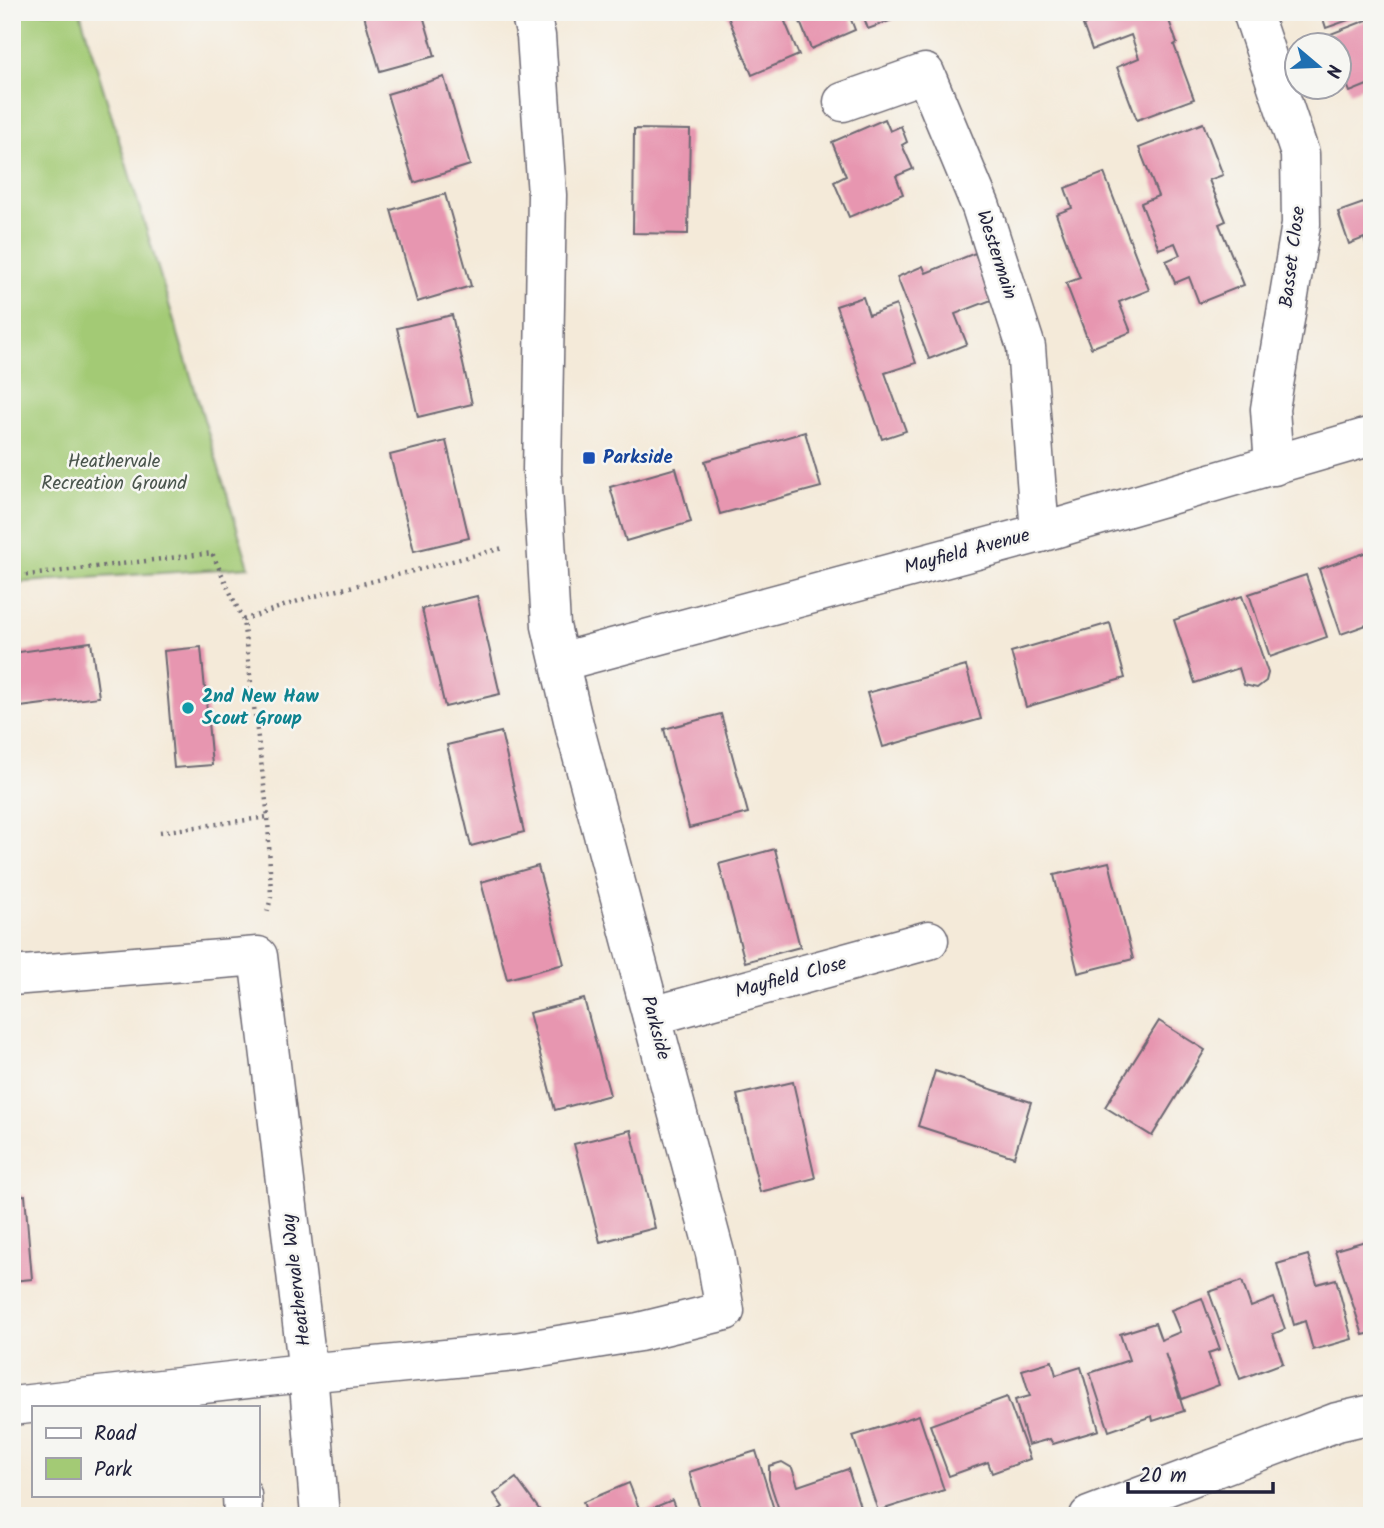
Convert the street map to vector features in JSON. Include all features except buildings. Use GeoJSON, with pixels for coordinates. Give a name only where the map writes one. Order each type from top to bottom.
{"type":"FeatureCollection","features":[{"type":"Feature","properties":{"kind":"street","name":"Parkside"},"geometry":{"type":"LineString","coordinates":[[530,12],[536,36],[547,195],[542,471],[551,626],[577,737],[715,1253]]}},
{"type":"Feature","properties":{"kind":"street","name":"Basset Close"},"geometry":{"type":"LineString","coordinates":[[1252,12],[1300,154],[1301,224],[1270,409],[1274,466]]}},
{"type":"Feature","properties":{"kind":"street","name":"Westermain"},"geometry":{"type":"LineString","coordinates":[[843,102],[925,73],[981,207],[1026,347],[1040,533]]}},
{"type":"Feature","properties":{"kind":"street","name":"Mayfield Avenue"},"geometry":{"type":"LineString","coordinates":[[560,662],[1040,533],[1372,436]]}},
{"type":"Feature","properties":{"kind":"street","name":"Mayfield Close"},"geometry":{"type":"LineString","coordinates":[[652,1016],[929,940]]}},
{"type":"Feature","properties":{"kind":"street"},"geometry":{"type":"LineString","coordinates":[[12,976],[258,956]]}},
{"type":"Feature","properties":{"kind":"street","name":"Heathervale Way"},"geometry":{"type":"LineString","coordinates":[[258,956],[309,1373],[516,1352],[639,1332],[725,1311],[715,1253]]}},
{"type":"Feature","properties":{"kind":"street"},"geometry":{"type":"LineString","coordinates":[[12,1406],[238,1394],[309,1373],[320,1516]]}},
{"type":"Feature","properties":{"kind":"street"},"geometry":{"type":"LineString","coordinates":[[1089,1516],[1337,1422],[1372,1414]]}},
{"type":"Feature","properties":{"kind":"street"},"geometry":{"type":"LineString","coordinates":[[242,1496],[243,1516]]}},
{"type":"Feature","properties":{"kind":"path"},"geometry":{"type":"LineString","coordinates":[[243,620],[307,598],[544,538]]}},
{"type":"Feature","properties":{"kind":"path"},"geometry":{"type":"LineString","coordinates":[[12,577],[212,553],[243,620],[268,817],[271,897],[258,956]]}},
{"type":"Feature","properties":{"kind":"path"},"geometry":{"type":"LineString","coordinates":[[160,832],[268,817]]}},
{"type":"Feature","properties":{"kind":"green space","name":"Heathervale Recreation Ground"},"geometry":{"type":"Polygon","coordinates":[[[12,12],[80,12],[249,567],[12,583],[12,12]]]}},
{"type":"Feature","properties":{"kind":"place","name":"Parkside"},"geometry":{"type":"Point","coordinates":[589,458]}},
{"type":"Feature","properties":{"kind":"place","name":"2nd New Haw Scout Group"},"geometry":{"type":"Point","coordinates":[188,708]}}]}
